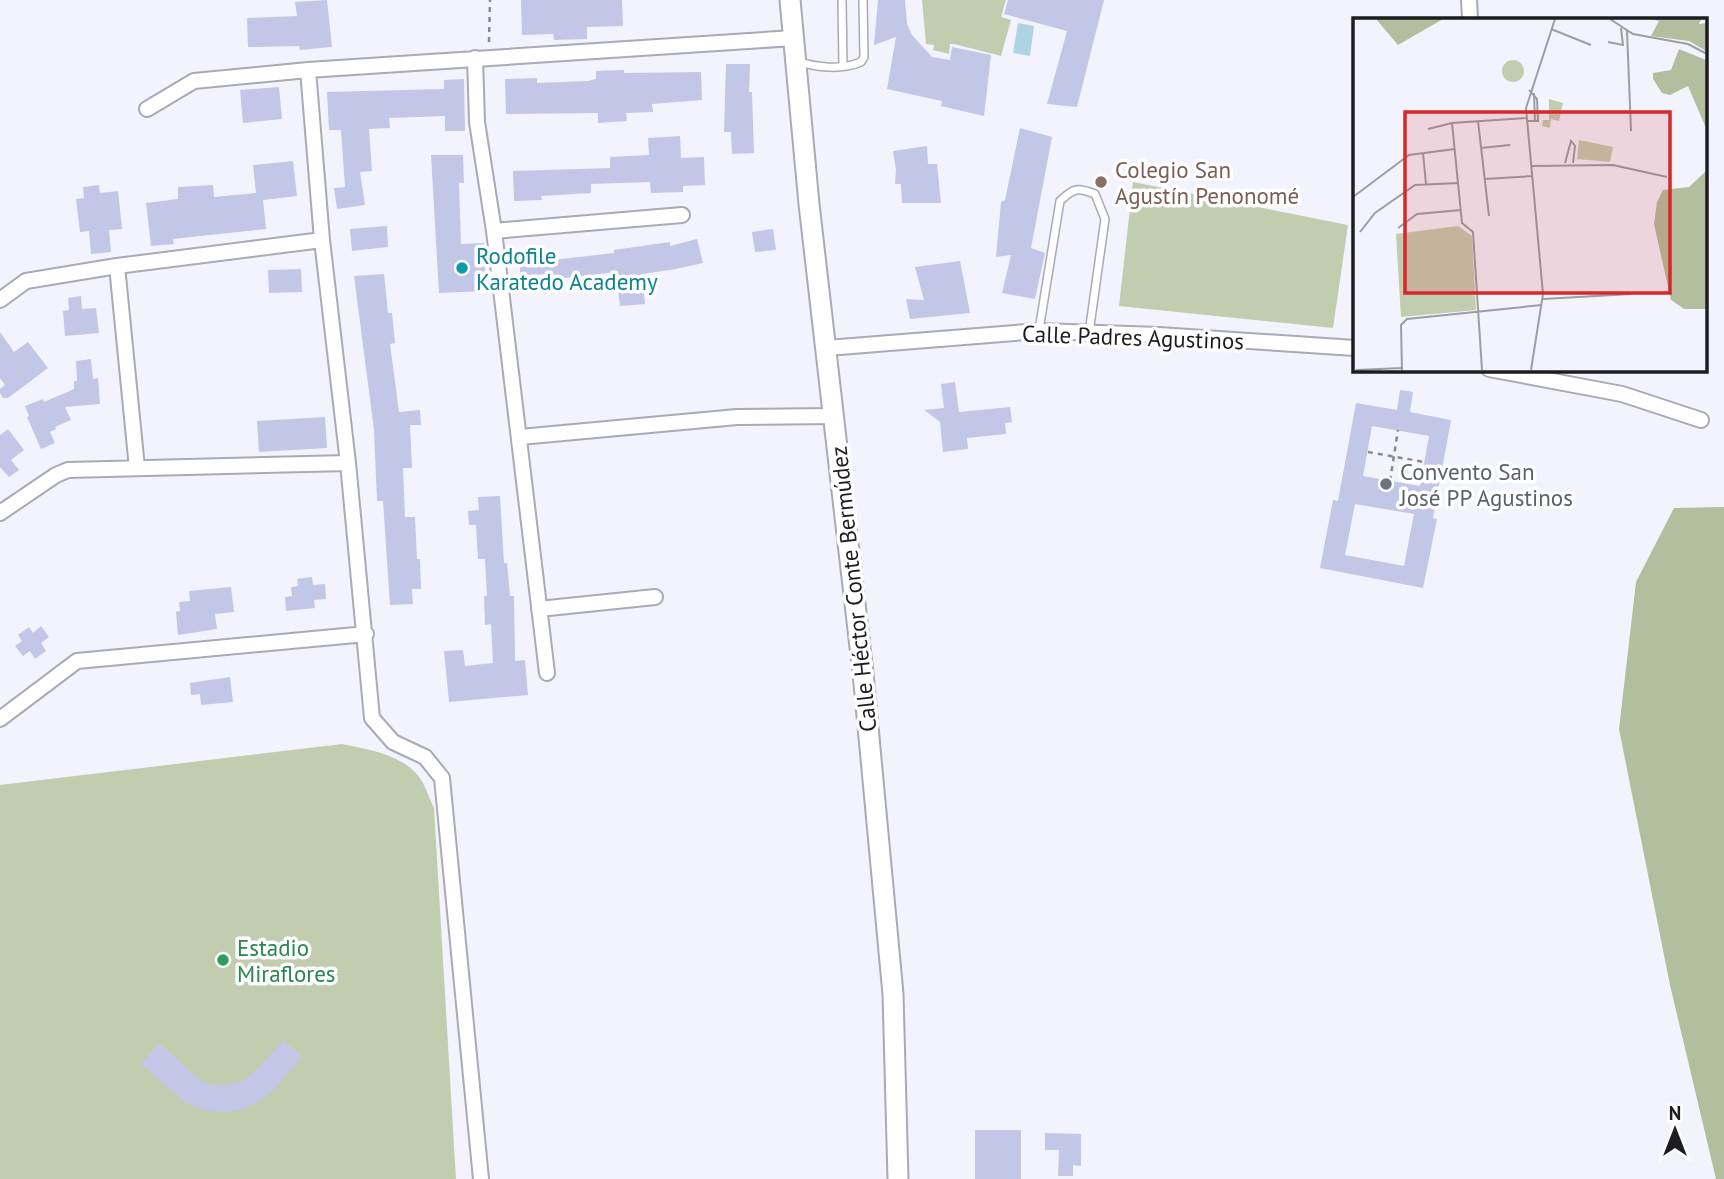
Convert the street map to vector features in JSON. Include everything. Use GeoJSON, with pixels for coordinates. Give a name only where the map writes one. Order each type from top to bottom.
{"type":"FeatureCollection","features":[{"type":"Feature","properties":{"kind":"street","name":"Calle Héctor Conte Bermúdez"},"geometry":{"type":"LineString","coordinates":[[790,0],[809,204],[864,686],[893,994],[898,1179]]}},
{"type":"Feature","properties":{"kind":"street"},"geometry":{"type":"LineString","coordinates":[[1469,0],[1470,18]]}},
{"type":"Feature","properties":{"kind":"street"},"geometry":{"type":"LineString","coordinates":[[147,109],[194,81],[308,70],[794,38]]}},
{"type":"Feature","properties":{"kind":"street"},"geometry":{"type":"LineString","coordinates":[[482,58],[477,122],[494,231],[547,673]]}},
{"type":"Feature","properties":{"kind":"street"},"geometry":{"type":"LineString","coordinates":[[308,70],[322,240],[366,634],[372,718],[393,741],[425,757],[442,778],[481,1179]]}},
{"type":"Feature","properties":{"kind":"street"},"geometry":{"type":"LineString","coordinates":[[494,231],[682,215]]}},
{"type":"Feature","properties":{"kind":"street"},"geometry":{"type":"LineString","coordinates":[[0,300],[26,281],[117,266],[322,240]]}},
{"type":"Feature","properties":{"kind":"street"},"geometry":{"type":"LineString","coordinates":[[117,266],[137,468]]}},
{"type":"Feature","properties":{"kind":"street","name":"Calle Padres Agustinos"},"geometry":{"type":"LineString","coordinates":[[827,348],[1039,331],[1159,335],[1353,348]]}},
{"type":"Feature","properties":{"kind":"street"},"geometry":{"type":"LineString","coordinates":[[1500,371],[1622,394],[1700,420]]}},
{"type":"Feature","properties":{"kind":"street"},"geometry":{"type":"LineString","coordinates":[[520,437],[737,417],[834,416]]}},
{"type":"Feature","properties":{"kind":"street"},"geometry":{"type":"LineString","coordinates":[[0,513],[62,472],[348,463]]}},
{"type":"Feature","properties":{"kind":"street"},"geometry":{"type":"LineString","coordinates":[[539,609],[655,597]]}},
{"type":"Feature","properties":{"kind":"street"},"geometry":{"type":"LineString","coordinates":[[0,719],[77,661],[366,634]]}},
{"type":"Feature","properties":{"kind":"lane"},"geometry":{"type":"LineString","coordinates":[[842,0],[843,66]]}},
{"type":"Feature","properties":{"kind":"lane"},"geometry":{"type":"LineString","coordinates":[[797,60],[816,66],[859,63],[864,57],[863,0]]}},
{"type":"Feature","properties":{"kind":"lane"},"geometry":{"type":"LineString","coordinates":[[1039,331],[1060,201],[1070,191],[1079,188],[1094,194],[1105,219],[1089,334]]}},
{"type":"Feature","properties":{"kind":"path"},"geometry":{"type":"LineString","coordinates":[[482,58],[491,0]]}},
{"type":"Feature","properties":{"kind":"path"},"geometry":{"type":"LineString","coordinates":[[1390,481],[1398,430]]}},
{"type":"Feature","properties":{"kind":"path"},"geometry":{"type":"LineString","coordinates":[[1368,452],[1424,462]]}},
{"type":"Feature","properties":{"kind":"green space"},"geometry":{"type":"Polygon","coordinates":[[[922,0],[1006,0],[1001,17],[1011,20],[1001,56],[954,44],[950,44],[949,54],[933,50],[934,45],[926,44],[922,0]]]}},
{"type":"Feature","properties":{"kind":"green space"},"geometry":{"type":"Polygon","coordinates":[[[1133,182],[1348,225],[1333,328],[1119,306],[1133,182]]]}},
{"type":"Feature","properties":{"kind":"green space"},"geometry":{"type":"Polygon","coordinates":[[[1724,507],[1724,1179],[1716,1179],[1670,985],[1619,729],[1636,582],[1674,508],[1724,507]]]}},
{"type":"Feature","properties":{"kind":"green space"},"geometry":{"type":"Polygon","coordinates":[[[342,744],[387,755],[408,766],[423,783],[434,808],[456,1179],[0,1179],[0,785],[342,744]]]}},
{"type":"Feature","properties":{"kind":"water"},"geometry":{"type":"Polygon","coordinates":[[[1018,23],[1034,26],[1030,56],[1013,53],[1018,23]]]}},
{"type":"Feature","properties":{"kind":"building"},"geometry":{"type":"Polygon","coordinates":[[[327,0],[332,47],[300,50],[299,46],[248,47],[247,18],[297,16],[295,2],[327,0]]]}},
{"type":"Feature","properties":{"kind":"building"},"geometry":{"type":"Polygon","coordinates":[[[521,0],[622,0],[623,26],[587,27],[587,39],[554,40],[553,34],[522,35],[521,0]]]}},
{"type":"Feature","properties":{"kind":"building"},"geometry":{"type":"Polygon","coordinates":[[[878,0],[905,0],[907,24],[912,35],[932,57],[950,60],[952,47],[991,55],[984,116],[941,106],[942,101],[887,89],[896,37],[874,45],[878,0]]]}},
{"type":"Feature","properties":{"kind":"building"},"geometry":{"type":"Polygon","coordinates":[[[1008,0],[1104,0],[1077,107],[1047,104],[1067,31],[1004,14],[1008,0]]]}},
{"type":"Feature","properties":{"kind":"building"},"geometry":{"type":"Polygon","coordinates":[[[726,64],[750,64],[749,92],[752,92],[754,153],[732,154],[731,132],[724,132],[726,64]]]}},
{"type":"Feature","properties":{"kind":"building"},"geometry":{"type":"Polygon","coordinates":[[[624,70],[624,73],[701,72],[702,100],[652,104],[653,112],[626,113],[627,121],[598,123],[598,113],[506,114],[505,79],[537,78],[537,83],[588,81],[596,79],[596,71],[624,70]]]}},
{"type":"Feature","properties":{"kind":"building"},"geometry":{"type":"Polygon","coordinates":[[[464,79],[465,131],[445,131],[445,116],[389,118],[390,128],[369,129],[372,171],[360,172],[365,205],[337,209],[334,188],[345,187],[341,130],[329,130],[327,92],[444,89],[444,80],[464,79]]]}},
{"type":"Feature","properties":{"kind":"building"},"geometry":{"type":"Polygon","coordinates":[[[279,87],[282,119],[243,123],[240,90],[279,87]]]}},
{"type":"Feature","properties":{"kind":"building"},"geometry":{"type":"Polygon","coordinates":[[[1020,128],[1052,137],[1031,248],[1045,253],[1035,299],[1002,293],[1011,255],[996,257],[1001,202],[1005,200],[1020,128]]]}},
{"type":"Feature","properties":{"kind":"building"},"geometry":{"type":"Polygon","coordinates":[[[680,136],[681,158],[704,157],[705,185],[683,186],[683,192],[651,193],[650,182],[591,184],[591,193],[541,196],[542,200],[514,201],[513,171],[610,168],[610,157],[649,155],[648,138],[680,136]]]}},
{"type":"Feature","properties":{"kind":"building"},"geometry":{"type":"Polygon","coordinates":[[[927,146],[928,164],[937,164],[941,203],[902,203],[901,184],[895,184],[893,151],[927,146]]]}},
{"type":"Feature","properties":{"kind":"building"},"geometry":{"type":"Polygon","coordinates":[[[431,155],[463,155],[464,183],[459,183],[461,244],[484,243],[486,291],[439,293],[431,155]]]}},
{"type":"Feature","properties":{"kind":"building"},"geometry":{"type":"Polygon","coordinates":[[[293,161],[297,196],[263,200],[266,229],[173,239],[174,244],[151,246],[146,203],[178,199],[178,187],[213,185],[214,197],[256,193],[253,165],[293,161]]]}},
{"type":"Feature","properties":{"kind":"building"},"geometry":{"type":"Polygon","coordinates":[[[99,185],[100,193],[118,191],[122,229],[109,230],[111,252],[91,254],[89,231],[80,232],[76,199],[84,198],[83,187],[99,185]]]}},
{"type":"Feature","properties":{"kind":"building"},"geometry":{"type":"Polygon","coordinates":[[[387,226],[388,247],[352,251],[350,229],[387,226]]]}},
{"type":"Feature","properties":{"kind":"building"},"geometry":{"type":"Polygon","coordinates":[[[773,229],[776,250],[755,252],[752,232],[773,229]]]}},
{"type":"Feature","properties":{"kind":"building"},"geometry":{"type":"Polygon","coordinates":[[[697,239],[703,263],[642,274],[645,304],[620,306],[616,272],[555,279],[554,274],[520,275],[520,264],[553,262],[670,242],[670,246],[697,239]]]}},
{"type":"Feature","properties":{"kind":"building"},"geometry":{"type":"Polygon","coordinates":[[[960,261],[970,313],[910,319],[906,299],[924,300],[915,267],[960,261]]]}},
{"type":"Feature","properties":{"kind":"building"},"geometry":{"type":"Polygon","coordinates":[[[301,269],[302,292],[269,293],[268,270],[301,269]]]}},
{"type":"Feature","properties":{"kind":"building"},"geometry":{"type":"Polygon","coordinates":[[[384,274],[388,313],[392,313],[395,343],[390,344],[399,412],[420,410],[421,425],[410,425],[412,468],[403,468],[405,517],[415,517],[417,559],[420,559],[421,589],[412,589],[413,604],[390,605],[383,501],[377,501],[374,430],[354,276],[384,274]]]}},
{"type":"Feature","properties":{"kind":"building"},"geometry":{"type":"Polygon","coordinates":[[[81,296],[82,309],[96,308],[99,333],[65,336],[63,311],[69,310],[68,298],[81,296]]]}},
{"type":"Feature","properties":{"kind":"building"},"geometry":{"type":"Polygon","coordinates":[[[0,332],[14,352],[28,342],[48,368],[8,398],[3,398],[0,393],[0,389],[5,385],[0,378],[0,332]]]}},
{"type":"Feature","properties":{"kind":"building"},"geometry":{"type":"Polygon","coordinates":[[[91,359],[93,379],[98,378],[100,404],[65,407],[71,420],[55,427],[56,429],[50,432],[55,443],[41,449],[25,406],[43,399],[44,402],[74,389],[74,381],[77,381],[76,361],[91,359]]]}},
{"type":"Feature","properties":{"kind":"building"},"geometry":{"type":"Polygon","coordinates":[[[955,382],[959,412],[1010,407],[1012,422],[1005,423],[1006,434],[967,438],[968,449],[943,452],[940,422],[924,410],[944,408],[941,384],[955,382]]]}},
{"type":"Feature","properties":{"kind":"building"},"geometry":{"type":"Polygon","coordinates":[[[1400,390],[1413,392],[1410,412],[1451,420],[1433,518],[1437,519],[1423,588],[1320,568],[1333,500],[1338,501],[1356,403],[1397,410],[1400,390]],[[1372,426],[1363,476],[1420,486],[1429,436],[1372,426]],[[1355,504],[1345,555],[1404,566],[1414,514],[1355,504]]]}},
{"type":"Feature","properties":{"kind":"building"},"geometry":{"type":"Polygon","coordinates":[[[325,417],[327,448],[259,452],[257,421],[325,417]]]}},
{"type":"Feature","properties":{"kind":"building"},"geometry":{"type":"Polygon","coordinates":[[[8,429],[24,450],[11,460],[19,470],[9,477],[0,467],[0,435],[8,429]]]}},
{"type":"Feature","properties":{"kind":"building"},"geometry":{"type":"Polygon","coordinates":[[[500,496],[504,563],[507,563],[510,596],[514,596],[515,661],[525,660],[528,695],[449,702],[444,651],[463,650],[465,666],[493,663],[491,624],[485,625],[485,559],[478,559],[476,525],[469,525],[468,511],[479,510],[478,497],[500,496]]]}},
{"type":"Feature","properties":{"kind":"building"},"geometry":{"type":"Polygon","coordinates":[[[312,577],[313,585],[325,584],[326,599],[314,600],[315,608],[286,611],[285,597],[292,596],[291,587],[298,586],[297,579],[312,577]]]}},
{"type":"Feature","properties":{"kind":"building"},"geometry":{"type":"Polygon","coordinates":[[[231,587],[234,612],[215,614],[217,629],[178,635],[176,612],[180,611],[179,602],[190,601],[189,591],[231,587]]]}},
{"type":"Feature","properties":{"kind":"building"},"geometry":{"type":"Polygon","coordinates":[[[41,626],[49,637],[41,643],[46,651],[35,659],[30,651],[23,656],[15,646],[22,641],[18,635],[29,627],[33,633],[41,626]]]}},
{"type":"Feature","properties":{"kind":"building"},"geometry":{"type":"Polygon","coordinates":[[[230,677],[233,702],[201,705],[200,694],[191,695],[190,683],[230,677]]]}},
{"type":"Feature","properties":{"kind":"building"},"geometry":{"type":"Polygon","coordinates":[[[284,1040],[302,1057],[260,1101],[229,1112],[207,1111],[186,1103],[141,1064],[159,1043],[200,1080],[208,1084],[226,1085],[243,1081],[284,1040]]]}},
{"type":"Feature","properties":{"kind":"building"},"geometry":{"type":"Polygon","coordinates":[[[975,1130],[1021,1130],[1021,1179],[975,1179],[975,1130]]]}},
{"type":"Feature","properties":{"kind":"building"},"geometry":{"type":"Polygon","coordinates":[[[1045,1133],[1081,1134],[1081,1166],[1073,1165],[1073,1176],[1058,1176],[1059,1150],[1045,1150],[1045,1133]]]}},
{"type":"Feature","properties":{"kind":"place","name":"Colegio San Agustín Penonomé"},"geometry":{"type":"Point","coordinates":[1101,182]}},
{"type":"Feature","properties":{"kind":"place","name":"Rodofile Karatedo Academy"},"geometry":{"type":"Point","coordinates":[462,268]}},
{"type":"Feature","properties":{"kind":"place","name":"Convento San José PP Agustinos"},"geometry":{"type":"Point","coordinates":[1386,484]}},
{"type":"Feature","properties":{"kind":"place","name":"Estadio Miraflores"},"geometry":{"type":"Point","coordinates":[223,960]}}]}
